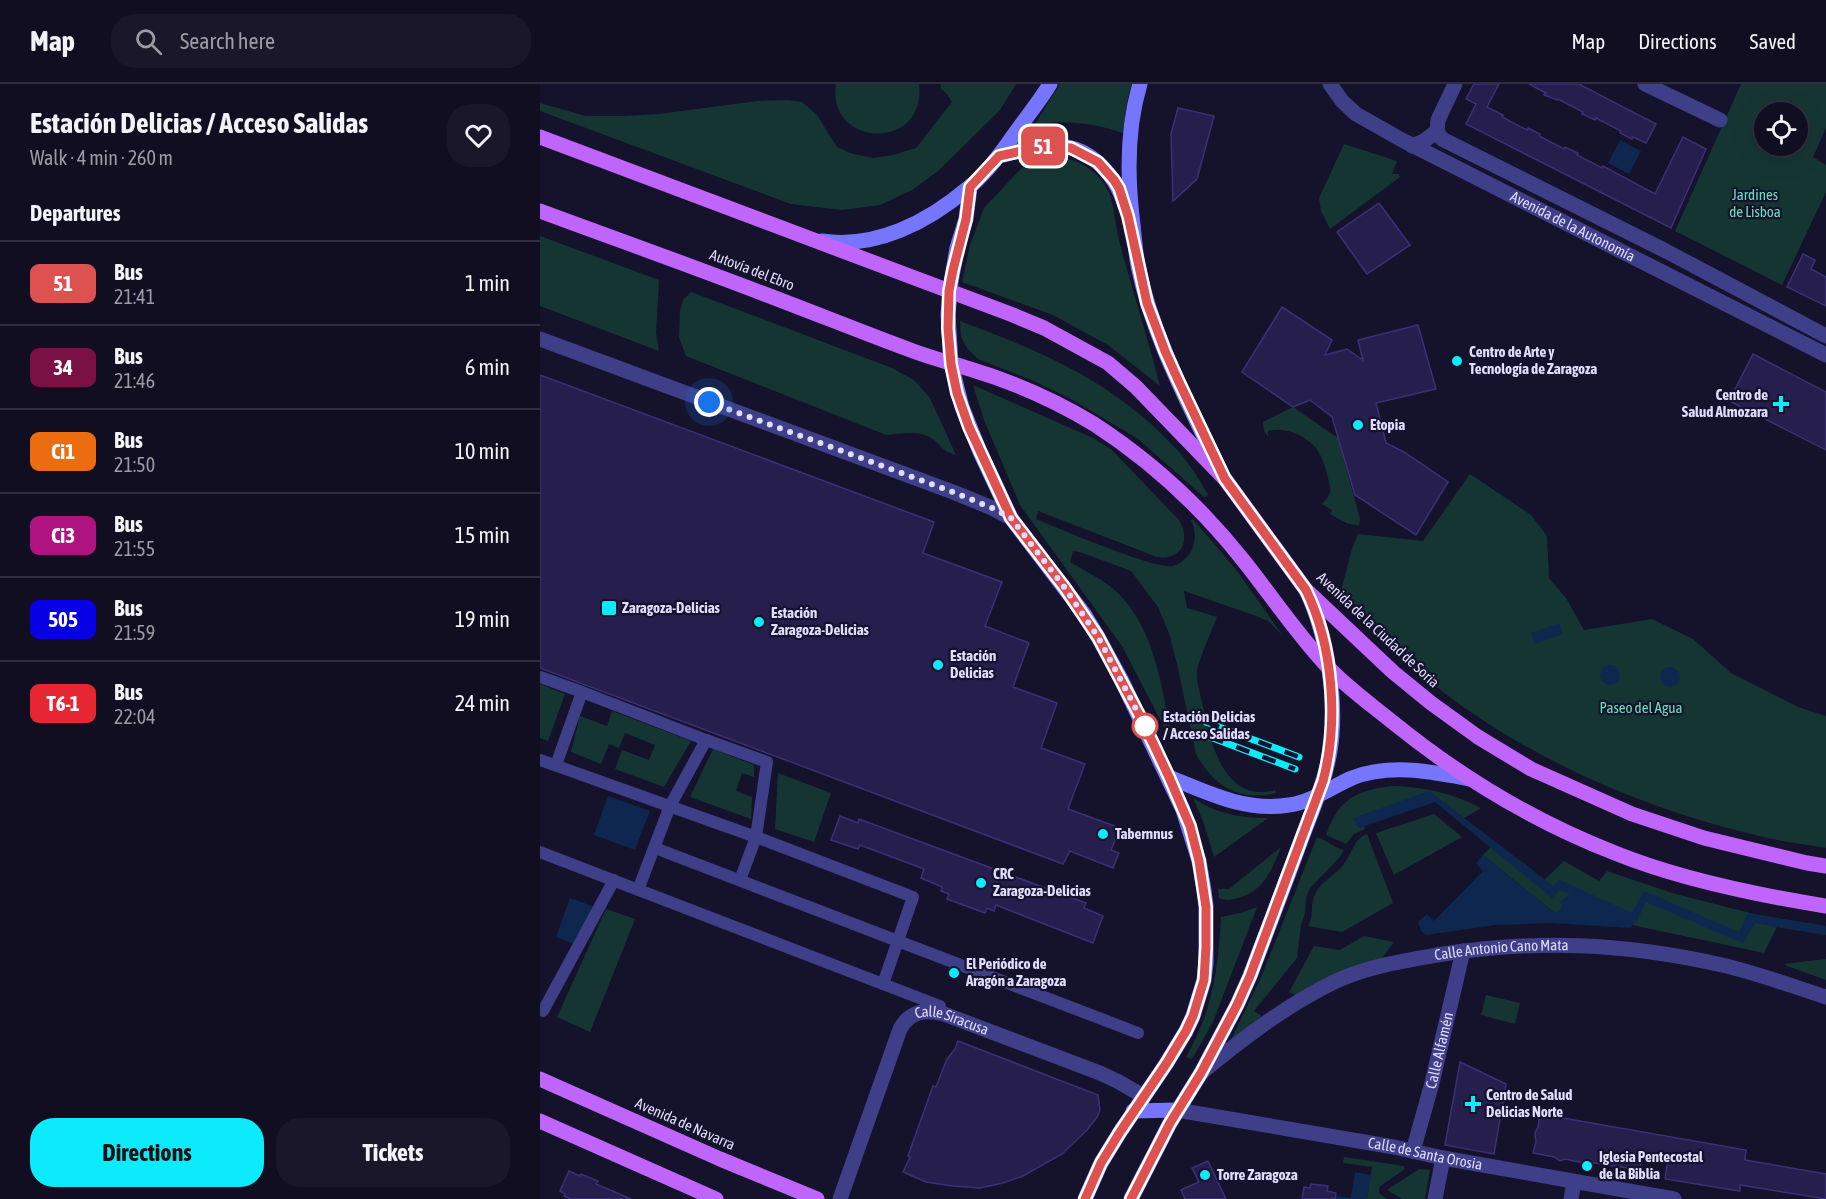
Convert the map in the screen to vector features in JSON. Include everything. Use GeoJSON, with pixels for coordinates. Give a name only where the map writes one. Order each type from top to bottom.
{"type":"FeatureCollection","features":[{"type":"Feature","properties":{"kind":"main road"},"geometry":{"type":"LineString","coordinates":[[810,239],[834,243],[866,241],[890,234],[929,216],[970,187],[999,156],[1050,84]]}},
{"type":"Feature","properties":{"kind":"main road"},"geometry":{"type":"LineString","coordinates":[[1140,84],[1131,127],[1126,199],[1138,264],[1147,303],[1165,351],[1225,479]]}},
{"type":"Feature","properties":{"kind":"main road"},"geometry":{"type":"LineString","coordinates":[[540,137],[949,291]]}},
{"type":"Feature","properties":{"kind":"main road"},"geometry":{"type":"LineString","coordinates":[[999,156],[1034,148],[1063,146],[1071,148],[1090,156],[1107,171],[1126,199]]}},
{"type":"Feature","properties":{"kind":"main road"},"geometry":{"type":"LineString","coordinates":[[970,187],[966,219],[957,248],[949,291],[948,328],[951,364],[957,393],[969,427],[1011,518],[1065,588],[1098,637],[1169,777],[1190,826],[1199,861],[1206,907],[1204,980],[1200,999],[1186,1031],[1101,1163],[1085,1199]]}},
{"type":"Feature","properties":{"kind":"main road","name":"Autovía del Ebro"},"geometry":{"type":"LineString","coordinates":[[540,211],[951,364]]}},
{"type":"Feature","properties":{"kind":"main road","name":"Avenida de la Ciudad de Soria"},"geometry":{"type":"LineString","coordinates":[[949,291],[1044,328],[1107,363],[1136,387],[1225,479],[1306,590],[1374,655],[1431,703],[1478,737],[1532,769],[1632,814],[1704,838],[1826,866]]}},
{"type":"Feature","properties":{"kind":"main road"},"geometry":{"type":"LineString","coordinates":[[951,364],[971,369],[1062,406],[1095,425],[1153,466],[1199,509],[1244,560],[1296,630],[1327,667],[1449,766],[1564,832],[1618,855],[1762,895],[1826,906]]}},
{"type":"Feature","properties":{"kind":"main road"},"geometry":{"type":"LineString","coordinates":[[1131,1199],[1177,1110],[1201,1073],[1250,976],[1318,796],[1329,759],[1332,736],[1330,685],[1317,614],[1306,590]]}},
{"type":"Feature","properties":{"kind":"main road"},"geometry":{"type":"LineString","coordinates":[[1169,777],[1212,796],[1251,805],[1290,805],[1318,796],[1343,782],[1376,771],[1430,772],[1470,779]]}},
{"type":"Feature","properties":{"kind":"main road","name":"Avenida de Navarra"},"geometry":{"type":"LineString","coordinates":[[540,1079],[720,1159],[818,1199]]}},
{"type":"Feature","properties":{"kind":"main road"},"geometry":{"type":"LineString","coordinates":[[1133,1111],[1177,1110]]}},
{"type":"Feature","properties":{"kind":"main road"},"geometry":{"type":"LineString","coordinates":[[540,1121],[716,1199]]}},
{"type":"Feature","properties":{"kind":"street","name":"Avenida de la Autonomía"},"geometry":{"type":"LineString","coordinates":[[1330,84],[1356,114],[1412,146],[1826,355]]}},
{"type":"Feature","properties":{"kind":"street"},"geometry":{"type":"LineString","coordinates":[[1412,146],[1428,139],[1437,131],[1438,120],[1455,84]]}},
{"type":"Feature","properties":{"kind":"street"},"geometry":{"type":"LineString","coordinates":[[1645,84],[1720,120]]}},
{"type":"Feature","properties":{"kind":"street","name":"Avenida de la Autonomía"},"geometry":{"type":"LineString","coordinates":[[1437,131],[1442,139],[1664,250],[1826,336]]}},
{"type":"Feature","properties":{"kind":"street"},"geometry":{"type":"LineString","coordinates":[[540,339],[953,492],[1011,518]]}},
{"type":"Feature","properties":{"kind":"street"},"geometry":{"type":"LineString","coordinates":[[540,677],[767,762],[756,837],[740,880]]}},
{"type":"Feature","properties":{"kind":"street"},"geometry":{"type":"LineString","coordinates":[[556,765],[582,692]]}},
{"type":"Feature","properties":{"kind":"street"},"geometry":{"type":"LineString","coordinates":[[638,890],[670,806],[706,740]]}},
{"type":"Feature","properties":{"kind":"street"},"geometry":{"type":"LineString","coordinates":[[540,760],[756,837],[913,897],[883,984]]}},
{"type":"Feature","properties":{"kind":"street"},"geometry":{"type":"LineString","coordinates":[[655,848],[1138,1033]]}},
{"type":"Feature","properties":{"kind":"street"},"geometry":{"type":"LineString","coordinates":[[540,852],[940,1006]]}},
{"type":"Feature","properties":{"kind":"street"},"geometry":{"type":"LineString","coordinates":[[543,1011],[614,880]]}},
{"type":"Feature","properties":{"kind":"street","name":"Calle Antonio Cano Mata"},"geometry":{"type":"LineString","coordinates":[[1201,1073],[1257,1029],[1334,982],[1383,965],[1463,951],[1557,945],[1630,948],[1723,965],[1826,997]]}},
{"type":"Feature","properties":{"kind":"street","name":"Calle Alfamén"},"geometry":{"type":"LineString","coordinates":[[1413,1151],[1463,951]]}},
{"type":"Feature","properties":{"kind":"street","name":"Calle Siracusa"},"geometry":{"type":"LineString","coordinates":[[840,1199],[900,1029],[904,1022],[917,1013],[926,1011],[944,1014],[1100,1073],[1143,1096]]}},
{"type":"Feature","properties":{"kind":"street","name":"Calle de Santa Orosia"},"geometry":{"type":"LineString","coordinates":[[1177,1110],[1674,1199]]}},
{"type":"Feature","properties":{"kind":"street"},"geometry":{"type":"LineString","coordinates":[[1435,1199],[1443,1158]]}},
{"type":"Feature","properties":{"kind":"street"},"geometry":{"type":"LineString","coordinates":[[1571,1199],[1574,1182]]}},
{"type":"Feature","properties":{"kind":"green space"},"geometry":{"type":"Polygon","coordinates":[[[836,84],[919,84],[917,106],[908,122],[894,131],[877,134],[860,130],[846,121],[837,105],[836,84]]]}},
{"type":"Feature","properties":{"kind":"green space"},"geometry":{"type":"Polygon","coordinates":[[[941,84],[1016,84],[1000,110],[938,171],[912,190],[880,205],[842,210],[791,204],[540,111],[540,103],[586,116],[625,116],[659,114],[757,101],[788,100],[802,102],[817,115],[837,147],[850,153],[872,158],[916,148],[952,102],[941,89],[941,84]]]}},
{"type":"Feature","properties":{"kind":"green space"},"geometry":{"type":"Polygon","coordinates":[[[1060,84],[1132,84],[1127,101],[1123,133],[1079,123],[1035,124],[1060,84]]]}},
{"type":"Feature","properties":{"kind":"green space","name":"Jardines de Lisboa"},"geometry":{"type":"Polygon","coordinates":[[[1741,84],[1826,84],[1826,128],[1813,157],[1826,165],[1826,192],[1782,285],[1675,231],[1741,84]]]}},
{"type":"Feature","properties":{"kind":"green space"},"geometry":{"type":"Polygon","coordinates":[[[1344,144],[1397,161],[1392,174],[1399,174],[1400,177],[1330,229],[1321,211],[1319,198],[1344,144]]]}},
{"type":"Feature","properties":{"kind":"green space"},"geometry":{"type":"Polygon","coordinates":[[[1037,156],[1065,158],[1082,164],[1097,175],[1107,188],[1160,386],[1108,345],[1053,315],[962,282],[970,245],[984,208],[1031,158],[1037,156]]]}},
{"type":"Feature","properties":{"kind":"green space"},"geometry":{"type":"Polygon","coordinates":[[[540,236],[659,280],[656,333],[659,351],[540,306],[540,236]]]}},
{"type":"Feature","properties":{"kind":"green space"},"geometry":{"type":"Polygon","coordinates":[[[691,292],[892,368],[914,380],[930,398],[956,455],[921,434],[886,435],[686,356],[679,337],[680,311],[683,300],[691,292]]]}},
{"type":"Feature","properties":{"kind":"green space"},"geometry":{"type":"Polygon","coordinates":[[[960,321],[1021,345],[1078,372],[1130,406],[1183,457],[1208,494],[1207,497],[1204,497],[1137,438],[1069,398],[1034,381],[978,359],[967,348],[961,337],[960,321]]]}},
{"type":"Feature","properties":{"kind":"green space"},"geometry":{"type":"Polygon","coordinates":[[[973,385],[1093,438],[1112,450],[1179,520],[1183,527],[1184,542],[1182,548],[1173,556],[1157,557],[1038,511],[1036,519],[1147,562],[1173,566],[1185,559],[1192,550],[1195,537],[1191,520],[1193,519],[1237,571],[1283,636],[1268,621],[1184,591],[1187,608],[1217,617],[1197,669],[1198,686],[1210,737],[1223,767],[1232,779],[1244,788],[1258,792],[1275,790],[1276,793],[1251,795],[1239,793],[1219,783],[1211,775],[1196,754],[1169,633],[1158,607],[1131,571],[1073,551],[1070,562],[1115,590],[1142,626],[1155,661],[1172,736],[1165,729],[1122,646],[1020,505],[984,420],[973,385]]]}},
{"type":"Feature","properties":{"kind":"green space"},"geometry":{"type":"Polygon","coordinates":[[[1293,407],[1338,438],[1360,519],[1359,526],[1346,523],[1330,514],[1332,510],[1322,504],[1329,495],[1330,487],[1323,461],[1314,446],[1296,433],[1282,430],[1268,431],[1268,437],[1264,431],[1263,422],[1293,407]]]}},
{"type":"Feature","properties":{"kind":"green space","name":"Paseo del Agua"},"geometry":{"type":"Polygon","coordinates":[[[1470,474],[1531,515],[1547,536],[1549,578],[1566,598],[1584,630],[1652,619],[1693,639],[1731,673],[1798,707],[1826,716],[1826,848],[1763,837],[1683,815],[1568,769],[1496,729],[1445,694],[1398,654],[1339,598],[1358,534],[1423,541],[1470,474]]]}},
{"type":"Feature","properties":{"kind":"green space"},"geometry":{"type":"Polygon","coordinates":[[[540,684],[565,694],[548,741],[540,738],[540,684]]]}},
{"type":"Feature","properties":{"kind":"green space"},"geometry":{"type":"Polygon","coordinates":[[[612,711],[691,741],[664,787],[615,769],[622,750],[649,760],[655,745],[625,733],[619,748],[609,744],[601,764],[571,752],[580,716],[607,726],[612,711]]]}},
{"type":"Feature","properties":{"kind":"green space"},"geometry":{"type":"Polygon","coordinates":[[[713,749],[754,765],[754,777],[742,773],[736,791],[752,797],[751,819],[690,797],[713,749]]]}},
{"type":"Feature","properties":{"kind":"green space"},"geometry":{"type":"Polygon","coordinates":[[[778,773],[831,793],[814,842],[775,829],[778,773]]]}},
{"type":"Feature","properties":{"kind":"green space"},"geometry":{"type":"Polygon","coordinates":[[[1393,786],[1438,792],[1460,798],[1481,808],[1464,818],[1429,792],[1359,828],[1364,826],[1365,829],[1354,834],[1346,844],[1326,835],[1337,812],[1351,798],[1369,790],[1393,786]]]}},
{"type":"Feature","properties":{"kind":"green space"},"geometry":{"type":"Polygon","coordinates":[[[1193,798],[1211,808],[1229,814],[1268,818],[1214,857],[1193,798]]]}},
{"type":"Feature","properties":{"kind":"green space"},"geometry":{"type":"Polygon","coordinates":[[[1434,814],[1462,837],[1394,875],[1376,833],[1434,814]]]}},
{"type":"Feature","properties":{"kind":"green space"},"geometry":{"type":"Polygon","coordinates":[[[1367,834],[1393,903],[1342,932],[1308,926],[1313,898],[1318,889],[1344,864],[1357,841],[1367,834]]]}},
{"type":"Feature","properties":{"kind":"green space"},"geometry":{"type":"Polygon","coordinates":[[[1317,837],[1344,850],[1310,888],[1306,897],[1297,958],[1254,1011],[1262,1016],[1231,1040],[1262,975],[1317,837]]]}},
{"type":"Feature","properties":{"kind":"green space"},"geometry":{"type":"Polygon","coordinates":[[[1281,847],[1261,885],[1247,895],[1226,900],[1219,898],[1218,889],[1229,889],[1281,847]]]}},
{"type":"Feature","properties":{"kind":"green space"},"geometry":{"type":"Polygon","coordinates":[[[1491,847],[1524,863],[1544,880],[1564,861],[1599,881],[1607,871],[1672,893],[1762,916],[1826,926],[1826,935],[1777,927],[1764,953],[1632,925],[1634,922],[1560,902],[1564,906],[1556,914],[1483,855],[1491,847]]]}},
{"type":"Feature","properties":{"kind":"green space"},"geometry":{"type":"Polygon","coordinates":[[[1257,907],[1213,1022],[1192,1059],[1186,1057],[1208,1006],[1216,972],[1221,917],[1257,907]]]}},
{"type":"Feature","properties":{"kind":"green space"},"geometry":{"type":"Polygon","coordinates":[[[606,909],[635,919],[590,1032],[557,1017],[606,909]]]}},
{"type":"Feature","properties":{"kind":"green space"},"geometry":{"type":"Polygon","coordinates":[[[1364,936],[1394,942],[1382,958],[1334,974],[1295,995],[1289,992],[1314,946],[1340,950],[1364,936]]]}},
{"type":"Feature","properties":{"kind":"green space"},"geometry":{"type":"Polygon","coordinates":[[[1826,959],[1826,980],[1784,964],[1826,959]]]}},
{"type":"Feature","properties":{"kind":"green space"},"geometry":{"type":"Polygon","coordinates":[[[1486,995],[1520,1003],[1515,1024],[1481,1015],[1486,995]]]}},
{"type":"Feature","properties":{"kind":"green space"},"geometry":{"type":"Polygon","coordinates":[[[1344,1157],[1404,1166],[1405,1169],[1379,1187],[1379,1193],[1387,1199],[1367,1199],[1372,1167],[1343,1163],[1344,1157]]]}},
{"type":"Feature","properties":{"kind":"green space"},"geometry":{"type":"Polygon","coordinates":[[[1419,1169],[1430,1170],[1425,1199],[1402,1199],[1387,1190],[1419,1169]]]}},
{"type":"Feature","properties":{"kind":"water"},"geometry":{"type":"Polygon","coordinates":[[[1620,140],[1641,151],[1629,174],[1608,163],[1620,140]]]}},
{"type":"Feature","properties":{"kind":"water"},"geometry":{"type":"Polygon","coordinates":[[[1559,623],[1563,634],[1535,644],[1531,633],[1559,623]]]}},
{"type":"Feature","properties":{"kind":"water"},"geometry":{"type":"Polygon","coordinates":[[[1610,665],[1617,668],[1620,675],[1617,682],[1610,685],[1603,682],[1600,675],[1603,668],[1610,665]]]}},
{"type":"Feature","properties":{"kind":"water"},"geometry":{"type":"Polygon","coordinates":[[[1666,667],[1674,667],[1680,673],[1680,681],[1674,687],[1666,687],[1660,681],[1660,673],[1666,667]]]}},
{"type":"Feature","properties":{"kind":"water"},"geometry":{"type":"Polygon","coordinates":[[[1429,791],[1553,886],[1560,880],[1632,913],[1644,891],[1739,932],[1748,913],[1826,926],[1826,935],[1755,923],[1743,943],[1646,902],[1636,923],[1634,921],[1631,928],[1551,923],[1496,925],[1426,935],[1421,931],[1418,922],[1427,914],[1434,921],[1483,871],[1476,863],[1483,855],[1556,914],[1563,906],[1560,902],[1570,894],[1560,890],[1552,898],[1435,802],[1359,828],[1353,818],[1429,791]]]}},
{"type":"Feature","properties":{"kind":"water"},"geometry":{"type":"Polygon","coordinates":[[[608,796],[650,811],[635,850],[594,835],[608,796]]]}},
{"type":"Feature","properties":{"kind":"water"},"geometry":{"type":"Polygon","coordinates":[[[570,898],[598,908],[576,945],[556,937],[570,898]]]}},
{"type":"Feature","properties":{"kind":"water"},"geometry":{"type":"Polygon","coordinates":[[[1355,1172],[1371,1175],[1367,1199],[1334,1199],[1335,1196],[1351,1198],[1355,1172]]]}},
{"type":"Feature","properties":{"kind":"building"},"geometry":{"type":"Polygon","coordinates":[[[1474,84],[1499,84],[1487,107],[1503,115],[1502,117],[1540,134],[1539,136],[1564,149],[1565,147],[1578,153],[1577,155],[1655,194],[1683,137],[1706,149],[1671,228],[1466,124],[1476,104],[1466,99],[1474,84]]]}},
{"type":"Feature","properties":{"kind":"building"},"geometry":{"type":"Polygon","coordinates":[[[1529,84],[1579,84],[1656,124],[1646,143],[1633,137],[1632,139],[1620,133],[1621,131],[1596,118],[1595,120],[1582,114],[1583,112],[1558,99],[1544,95],[1546,93],[1529,84]]]}},
{"type":"Feature","properties":{"kind":"building"},"geometry":{"type":"Polygon","coordinates":[[[1178,108],[1214,116],[1197,179],[1173,201],[1171,134],[1178,108]]]}},
{"type":"Feature","properties":{"kind":"building"},"geometry":{"type":"Polygon","coordinates":[[[1379,203],[1410,245],[1367,274],[1337,232],[1379,203]]]}},
{"type":"Feature","properties":{"kind":"building"},"geometry":{"type":"Polygon","coordinates":[[[1803,254],[1815,260],[1811,269],[1826,277],[1826,306],[1787,287],[1803,254]]]}},
{"type":"Feature","properties":{"kind":"building","name":"Etopia"},"geometry":{"type":"Polygon","coordinates":[[[1282,307],[1332,340],[1325,355],[1347,349],[1363,360],[1358,340],[1418,325],[1436,389],[1376,403],[1386,443],[1404,452],[1448,482],[1416,535],[1355,495],[1332,417],[1310,400],[1293,407],[1242,372],[1282,307]]]}},
{"type":"Feature","properties":{"kind":"building","name":"Centro de Salud Almozara"},"geometry":{"type":"Polygon","coordinates":[[[1753,354],[1826,392],[1826,450],[1729,401],[1753,354]]]}},
{"type":"Feature","properties":{"kind":"building","name":"Estación Zaragoza-Delicias"},"geometry":{"type":"Polygon","coordinates":[[[540,375],[934,522],[923,553],[1002,582],[985,626],[1029,643],[1013,687],[1057,703],[1041,748],[1085,764],[1068,809],[1120,828],[1111,850],[1119,853],[1113,868],[1070,851],[1063,864],[540,668],[540,375]]]}},
{"type":"Feature","properties":{"kind":"building","name":"CRC Zaragoza-Delicias"},"geometry":{"type":"Polygon","coordinates":[[[840,816],[858,823],[859,819],[1086,903],[1084,908],[1103,916],[1093,943],[996,905],[994,911],[987,908],[985,913],[947,899],[949,894],[941,891],[942,887],[921,878],[924,869],[860,845],[858,849],[831,840],[840,816]]]}},
{"type":"Feature","properties":{"kind":"building"},"geometry":{"type":"Polygon","coordinates":[[[958,1041],[1098,1095],[1100,1110],[1097,1117],[1062,1154],[1023,1176],[1003,1183],[980,1188],[952,1186],[926,1182],[903,1172],[933,1086],[936,1087],[947,1059],[958,1041]]]}},
{"type":"Feature","properties":{"kind":"building","name":"Centro de Salud Delicias Norte"},"geometry":{"type":"Polygon","coordinates":[[[1460,1062],[1506,1084],[1494,1154],[1445,1145],[1460,1062]]]}},
{"type":"Feature","properties":{"kind":"building"},"geometry":{"type":"Polygon","coordinates":[[[1540,1114],[1746,1150],[1745,1160],[1826,1174],[1826,1199],[1740,1185],[1740,1191],[1665,1179],[1668,1159],[1642,1155],[1640,1170],[1565,1159],[1560,1161],[1554,1157],[1533,1153],[1540,1114]]]}},
{"type":"Feature","properties":{"kind":"building","name":"Torre Zaragoza"},"geometry":{"type":"Polygon","coordinates":[[[1208,1161],[1226,1199],[1185,1199],[1181,1190],[1199,1182],[1192,1168],[1208,1161]]]}},
{"type":"Feature","properties":{"kind":"building"},"geometry":{"type":"Polygon","coordinates":[[[569,1171],[598,1181],[596,1184],[631,1199],[571,1199],[564,1196],[565,1194],[560,1191],[569,1171]]]}},
{"type":"Feature","properties":{"kind":"building","name":"Torre Zaragoza"},"geometry":{"type":"Polygon","coordinates":[[[1311,1184],[1328,1186],[1327,1191],[1336,1193],[1335,1199],[1302,1199],[1304,1187],[1310,1188],[1311,1184]]]}},
{"type":"Feature","properties":{"kind":"railway"},"geometry":{"type":"LineString","coordinates":[[1206,722],[1299,757]]}},
{"type":"Feature","properties":{"kind":"railway"},"geometry":{"type":"LineString","coordinates":[[1210,737],[1295,769]]}},
{"type":"Feature","properties":{"kind":"bus line","name":"51"},"geometry":{"type":"LineString","coordinates":[[1085,1199],[1101,1163],[1166,1064],[1193,1016],[1204,980],[1206,907],[1202,874],[1190,826],[1169,777],[1098,637],[1065,588],[1011,518],[969,427],[957,393],[948,339],[949,291],[957,248],[966,219],[970,187],[999,156],[1044,146],[1063,146],[1090,156],[1107,171],[1119,188],[1128,216],[1147,303],[1178,380],[1225,479],[1306,590],[1317,614],[1332,707],[1332,736],[1323,781],[1250,976],[1201,1073],[1177,1110],[1131,1199]]}},
{"type":"Feature","properties":{"kind":"place","name":"Centro de Arte y Tecnología de Zaragoza"},"geometry":{"type":"Point","coordinates":[1457,361]}},
{"type":"Feature","properties":{"kind":"place","name":"Centro de Salud Almozara"},"geometry":{"type":"Point","coordinates":[1781,404]}},
{"type":"Feature","properties":{"kind":"place","name":"Etopia"},"geometry":{"type":"Point","coordinates":[1358,425]}},
{"type":"Feature","properties":{"kind":"place","name":"Zaragoza-Delicias"},"geometry":{"type":"Point","coordinates":[609,608]}},
{"type":"Feature","properties":{"kind":"place","name":"Estación Zaragoza-Delicias"},"geometry":{"type":"Point","coordinates":[759,622]}},
{"type":"Feature","properties":{"kind":"place","name":"Estación Delicias"},"geometry":{"type":"Point","coordinates":[938,665]}},
{"type":"Feature","properties":{"kind":"place","name":"Estación Delicias / Acceso Salidas"},"geometry":{"type":"Point","coordinates":[1145,726]}},
{"type":"Feature","properties":{"kind":"place","name":"Tabernnus"},"geometry":{"type":"Point","coordinates":[1103,834]}},
{"type":"Feature","properties":{"kind":"place","name":"CRC Zaragoza-Delicias"},"geometry":{"type":"Point","coordinates":[981,883]}},
{"type":"Feature","properties":{"kind":"place","name":"El Periódico de Aragón a Zaragoza"},"geometry":{"type":"Point","coordinates":[954,973]}},
{"type":"Feature","properties":{"kind":"place","name":"Centro de Salud Delicias Norte"},"geometry":{"type":"Point","coordinates":[1473,1104]}},
{"type":"Feature","properties":{"kind":"place","name":"Iglesia Pentecostal de la Biblia"},"geometry":{"type":"Point","coordinates":[1587,1166]}},
{"type":"Feature","properties":{"kind":"place","name":"Torre Zaragoza"},"geometry":{"type":"Point","coordinates":[1205,1175]}},
{"type":"Feature","properties":{"kind":"route"},"geometry":{"type":"LineString","coordinates":[[709,402],[953,492],[1011,518],[1065,588],[1098,637],[1145,726]]}}]}
